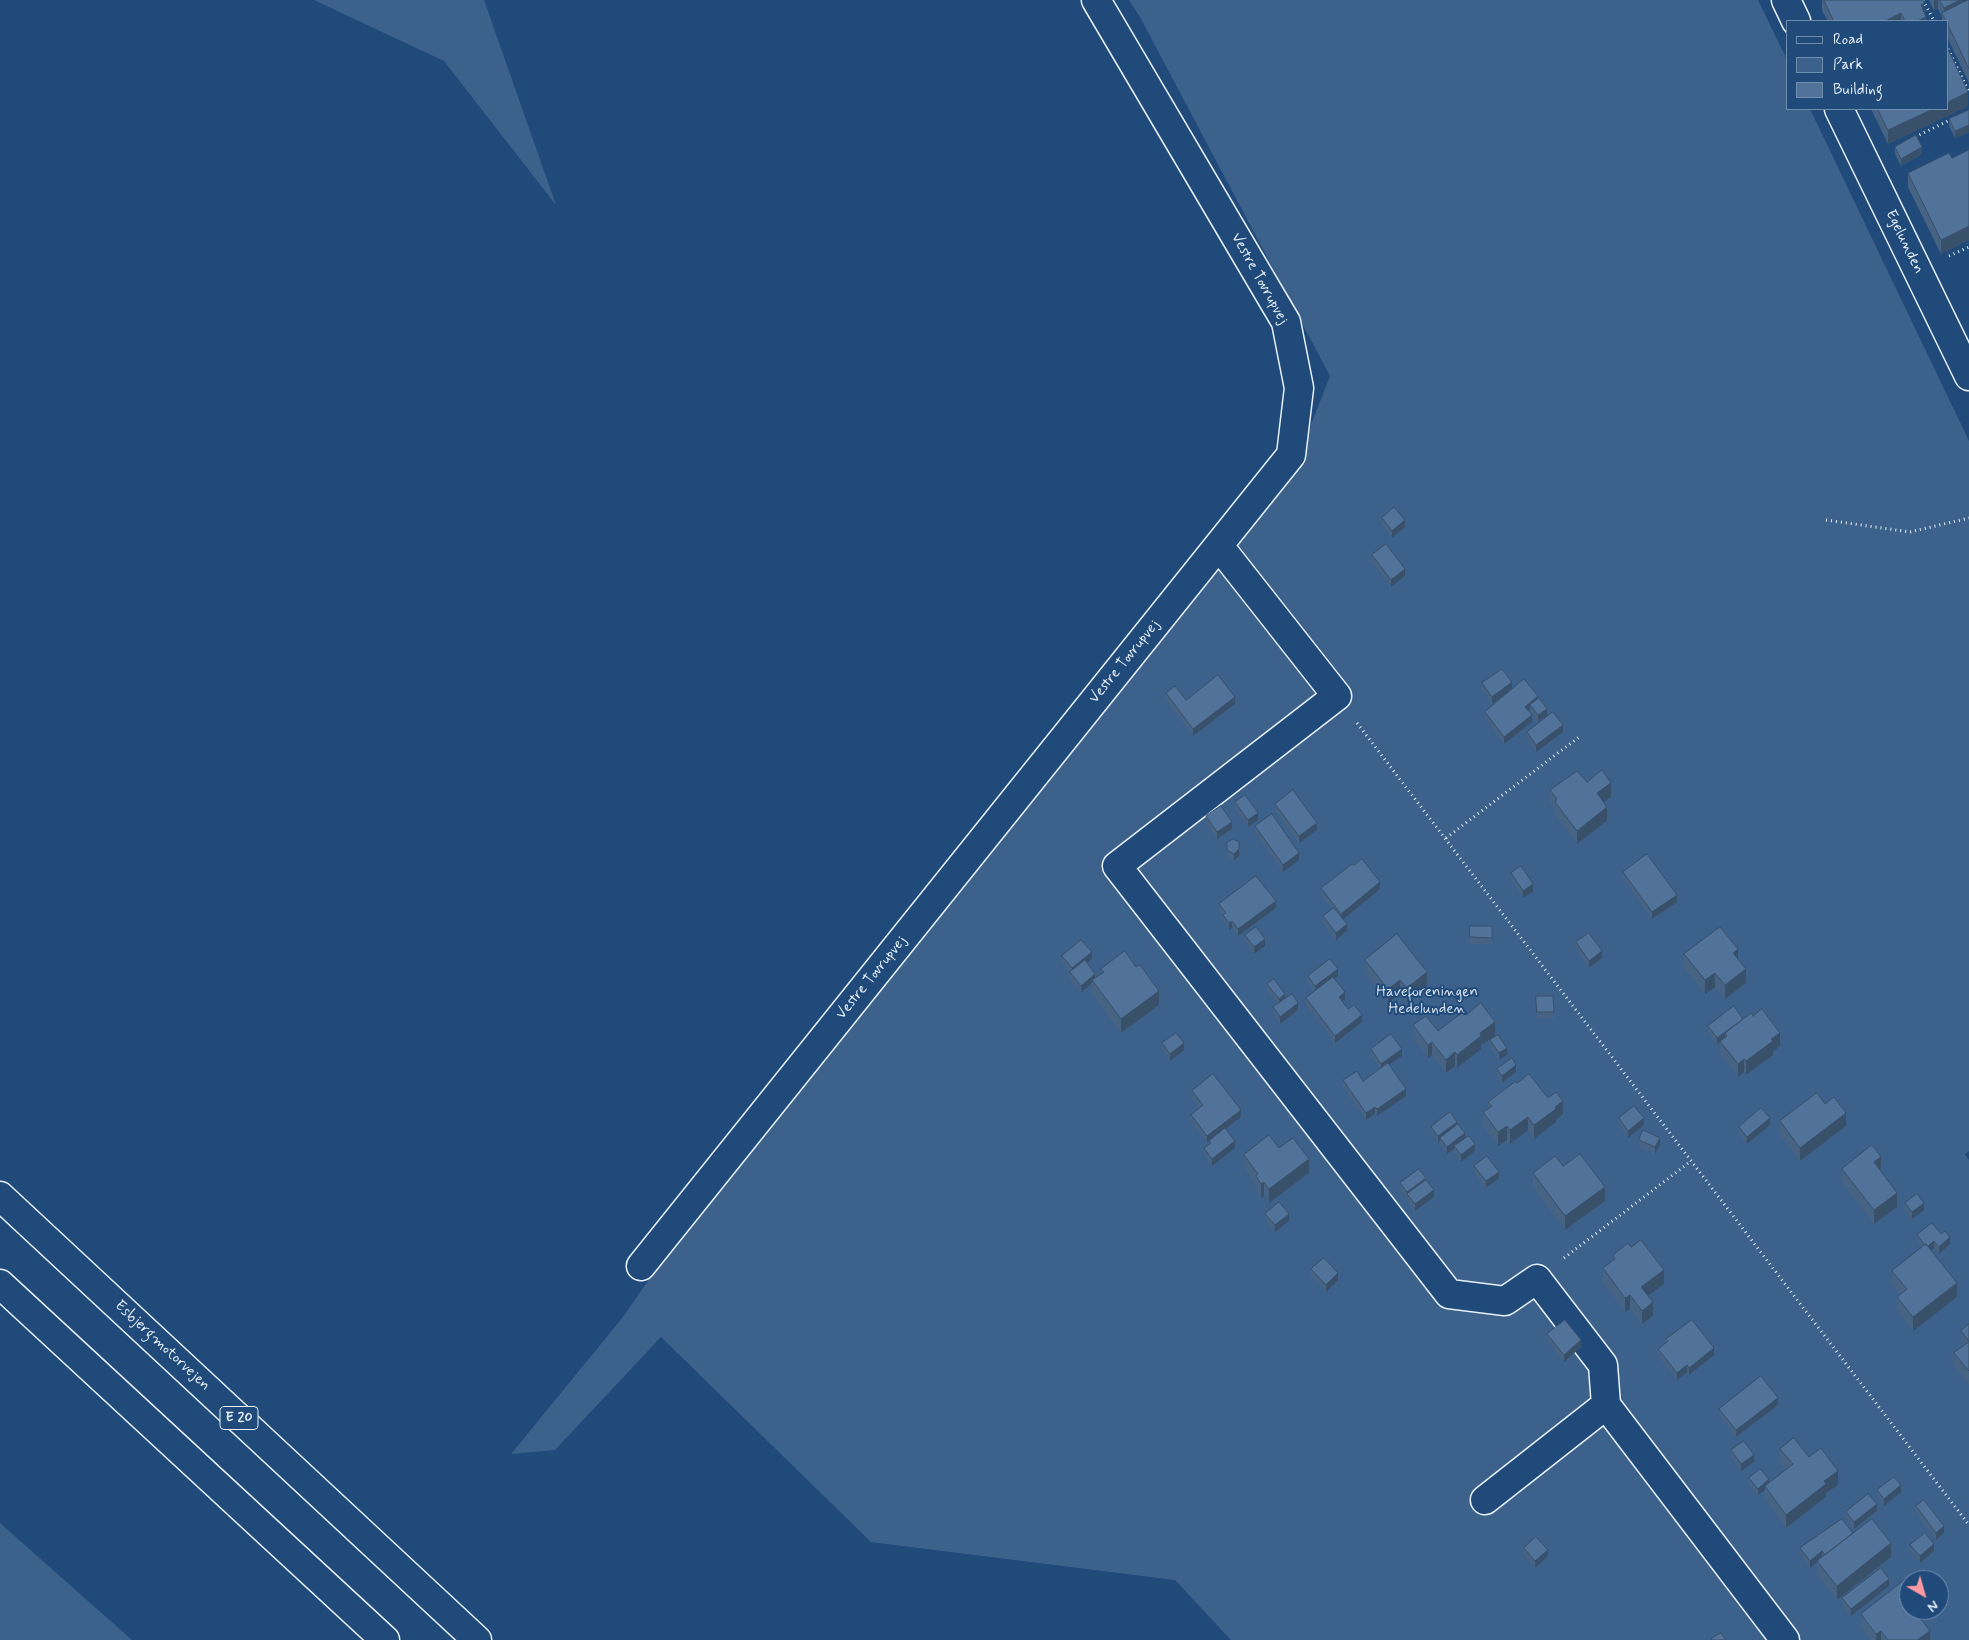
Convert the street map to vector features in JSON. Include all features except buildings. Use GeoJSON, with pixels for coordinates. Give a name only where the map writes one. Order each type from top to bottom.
{"type":"FeatureCollection","features":[{"type":"Feature","properties":{"kind":"main road","name":"Vestre Tovrupvej"},"geometry":{"type":"LineString","coordinates":[[641,1266],[1291,455],[1299,388],[1286,322],[1096,0]]}},
{"type":"Feature","properties":{"kind":"main road"},"geometry":{"type":"LineString","coordinates":[[1786,0],[1796,20]]}},
{"type":"Feature","properties":{"kind":"main road","name":"Egelunden"},"geometry":{"type":"LineString","coordinates":[[1839,110],[1969,376]]}},
{"type":"Feature","properties":{"kind":"main road"},"geometry":{"type":"LineString","coordinates":[[1219,546],[1337,696],[1117,866],[1450,1294],[1505,1302],[1537,1279],[1603,1365],[1606,1405],[1785,1640]]}},
{"type":"Feature","properties":{"kind":"main road","name":"Esbjergmotorvejen"},"geometry":{"type":"LineString","coordinates":[[0,1196],[477,1640]]}},
{"type":"Feature","properties":{"kind":"main road"},"geometry":{"type":"LineString","coordinates":[[0,1284],[385,1640]]}},
{"type":"Feature","properties":{"kind":"main road"},"geometry":{"type":"LineString","coordinates":[[1485,1500],[1606,1405]]}},
{"type":"Feature","properties":{"kind":"path"},"geometry":{"type":"LineString","coordinates":[[1923,0],[1933,20]]}},
{"type":"Feature","properties":{"kind":"path"},"geometry":{"type":"LineString","coordinates":[[1949,51],[1969,92]]}},
{"type":"Feature","properties":{"kind":"path"},"geometry":{"type":"LineString","coordinates":[[1864,162],[1960,115]]}},
{"type":"Feature","properties":{"kind":"path"},"geometry":{"type":"LineString","coordinates":[[1826,520],[1910,532],[1969,518]]}},
{"type":"Feature","properties":{"kind":"path"},"geometry":{"type":"LineString","coordinates":[[1337,696],[1969,1525]]}},
{"type":"Feature","properties":{"kind":"path"},"geometry":{"type":"LineString","coordinates":[[1446,838],[1579,737]]}},
{"type":"Feature","properties":{"kind":"path"},"geometry":{"type":"LineString","coordinates":[[1537,1279],[1691,1161]]}},
{"type":"Feature","properties":{"kind":"green space"},"geometry":{"type":"Polygon","coordinates":[[[314,0],[484,0],[556,205],[444,61],[314,0]]]}},
{"type":"Feature","properties":{"kind":"green space","name":"Haveforeningen Hedelunden"},"geometry":{"type":"Polygon","coordinates":[[[1129,0],[1758,0],[1786,58],[1786,110],[1810,110],[1969,441],[1969,1151],[1965,1154],[1969,1160],[1969,1640],[1231,1640],[1175,1580],[871,1542],[661,1337],[555,1450],[511,1454],[623,1317],[652,1275],[1295,466],[1330,376],[1140,17],[1129,0]]]}},
{"type":"Feature","properties":{"kind":"green space"},"geometry":{"type":"Polygon","coordinates":[[[0,1523],[132,1640],[0,1640],[0,1523]]]}}]}
